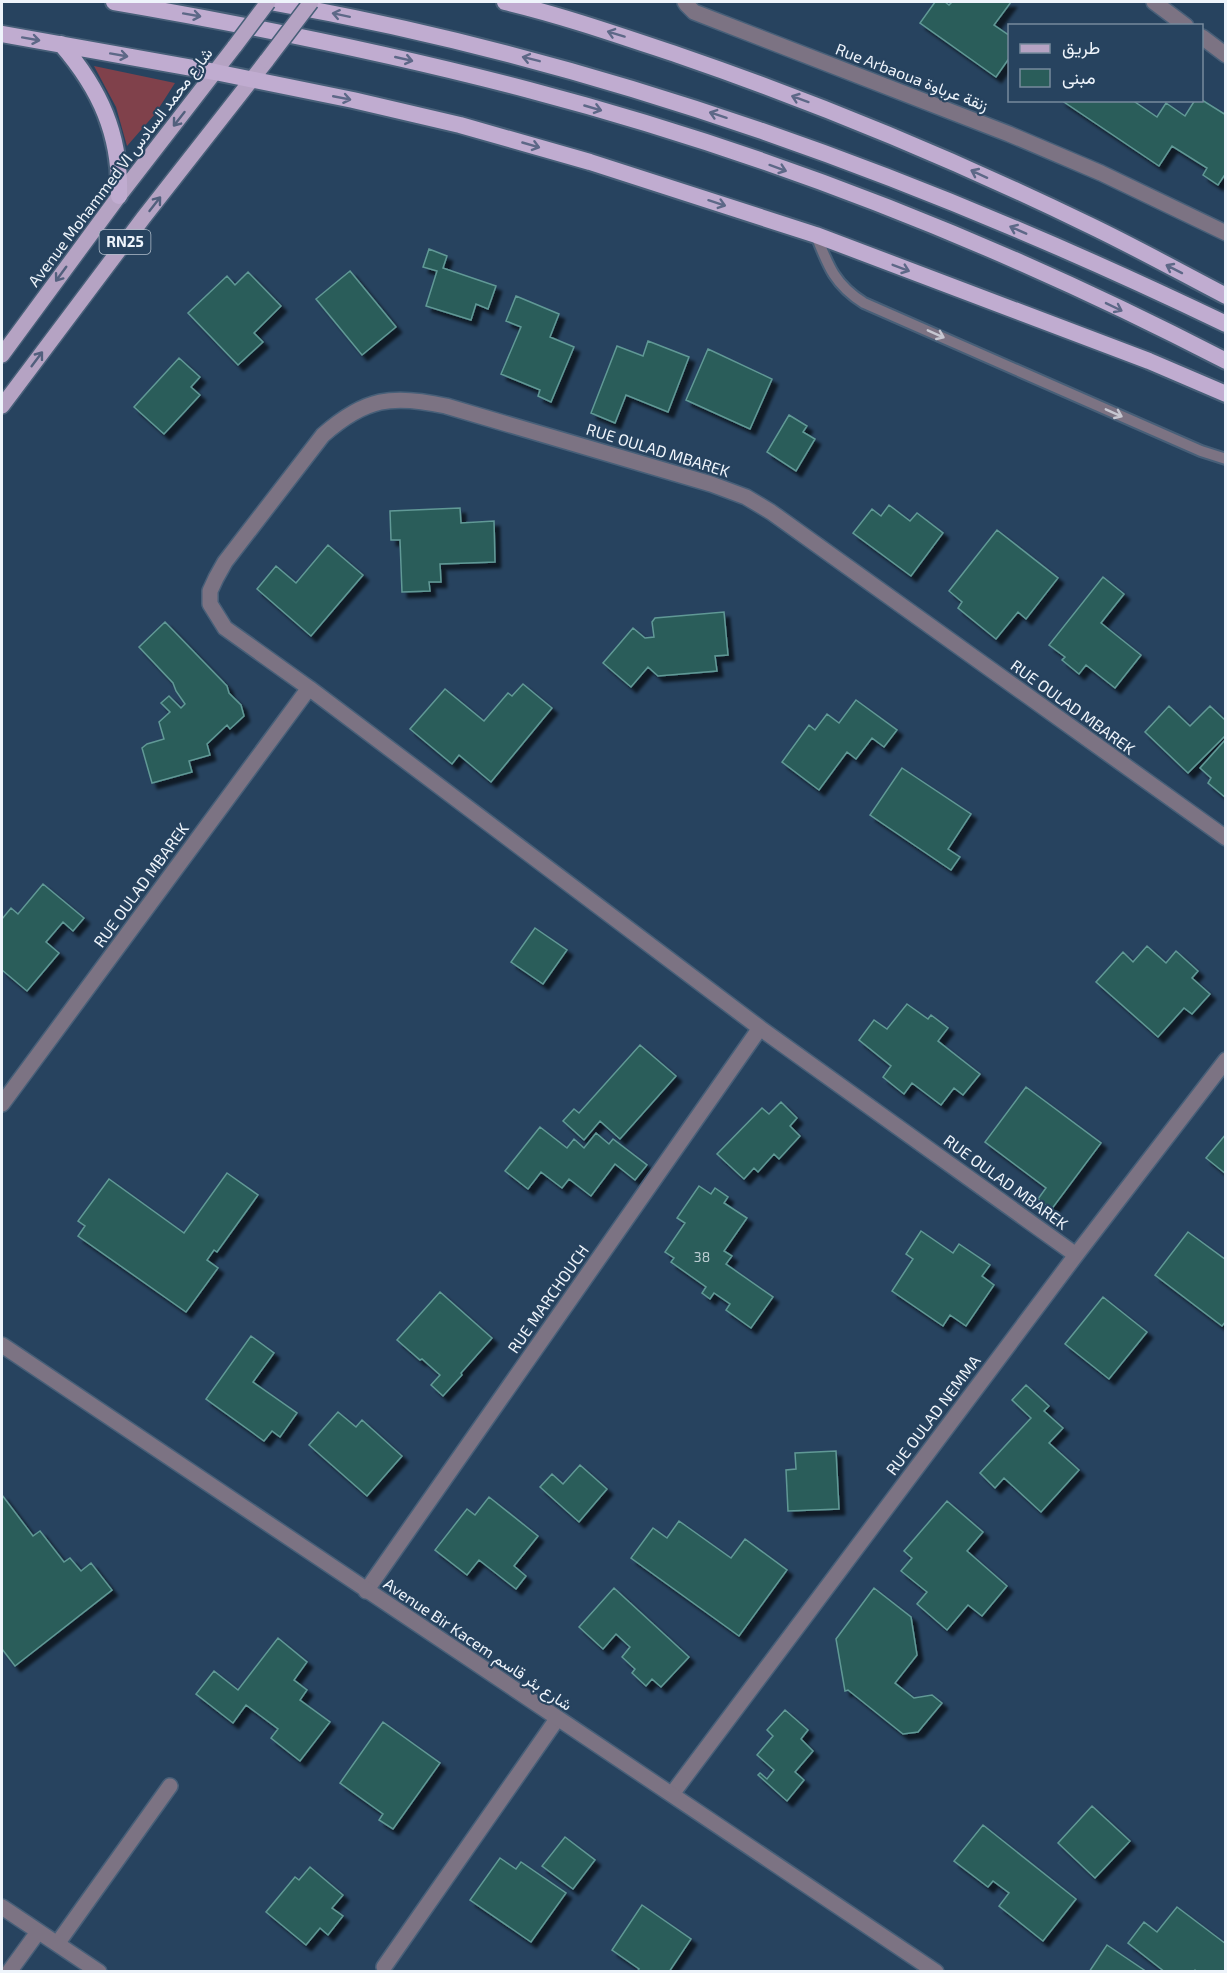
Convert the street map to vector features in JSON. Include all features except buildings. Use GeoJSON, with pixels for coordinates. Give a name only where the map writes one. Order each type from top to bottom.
{"type":"FeatureCollection","features":[{"type":"Feature","properties":{"kind":"highway"},"geometry":{"type":"LineString","coordinates":[[114,2],[312,38],[411,60],[640,122],[789,172],[958,237],[1061,282],[1226,361]]}},
{"type":"Feature","properties":{"kind":"highway"},"geometry":{"type":"LineString","coordinates":[[269,2],[426,33],[536,61],[645,92],[754,127],[861,165],[967,208],[1226,324]]}},
{"type":"Feature","properties":{"kind":"highway"},"geometry":{"type":"LineString","coordinates":[[505,2],[632,39],[836,112],[919,147],[1089,225],[1226,296]]}},
{"type":"Feature","properties":{"kind":"highway"},"geometry":{"type":"LineString","coordinates":[[2,34],[214,72],[352,100],[460,125],[590,162],[816,235],[1149,361],[1226,394]]}},
{"type":"Feature","properties":{"kind":"highway"},"geometry":{"type":"LineString","coordinates":[[61,44],[88,78],[107,115],[117,153],[120,177],[119,196]]}},
{"type":"Feature","properties":{"kind":"main road","name":"Avenue Mohammed VI شارع محمد السادس"},"geometry":{"type":"LineString","coordinates":[[2,355],[119,196],[269,2]]}},
{"type":"Feature","properties":{"kind":"main road","name":"RN25"},"geometry":{"type":"LineString","coordinates":[[2,406],[144,217],[311,2]]}},
{"type":"Feature","properties":{"kind":"street","name":"Rue Arbaoua زنقة عرباوة"},"geometry":{"type":"LineString","coordinates":[[685,2],[694,12],[1101,172],[1226,233]]}},
{"type":"Feature","properties":{"kind":"street"},"geometry":{"type":"LineString","coordinates":[[1154,2],[1183,24]]}},
{"type":"Feature","properties":{"kind":"street"},"geometry":{"type":"LineString","coordinates":[[1203,38],[1226,55]]}},
{"type":"Feature","properties":{"kind":"street","name":"RUE OULAD MBAREK"},"geometry":{"type":"LineString","coordinates":[[1076,1255],[760,1028],[309,688],[225,628],[210,604],[210,591],[225,562],[323,435],[341,419],[362,407],[390,399],[417,400],[446,406],[689,477],[746,497],[771,512],[1226,838]]}},
{"type":"Feature","properties":{"kind":"street","name":"RUE OULAD MBAREK"},"geometry":{"type":"LineString","coordinates":[[2,1104],[309,688]]}},
{"type":"Feature","properties":{"kind":"street","name":"RUE MARCHOUCH"},"geometry":{"type":"LineString","coordinates":[[366,1591],[760,1028]]}},
{"type":"Feature","properties":{"kind":"street","name":"RUE OULAD NEMMA"},"geometry":{"type":"LineString","coordinates":[[672,1794],[1076,1255],[1226,1060]]}},
{"type":"Feature","properties":{"kind":"street","name":"Avenue Bir Kacem شارع بئر قاسم"},"geometry":{"type":"LineString","coordinates":[[2,1345],[936,1971]]}},
{"type":"Feature","properties":{"kind":"street"},"geometry":{"type":"LineString","coordinates":[[384,1967],[557,1719]]}},
{"type":"Feature","properties":{"kind":"street"},"geometry":{"type":"LineString","coordinates":[[57,1944],[170,1786]]}},
{"type":"Feature","properties":{"kind":"street"},"geometry":{"type":"LineString","coordinates":[[2,1907],[99,1971]]}},
{"type":"Feature","properties":{"kind":"street"},"geometry":{"type":"LineString","coordinates":[[9,1971],[38,1932]]}},
{"type":"Feature","properties":{"kind":"lane"},"geometry":{"type":"LineString","coordinates":[[816,235],[833,275],[848,291],[864,303],[1201,451],[1226,459]]}},
{"type":"Feature","properties":{"kind":"shaded area"},"geometry":{"type":"Polygon","coordinates":[[[94,66],[175,83],[155,114],[127,146],[116,107],[94,66]]]}}]}
